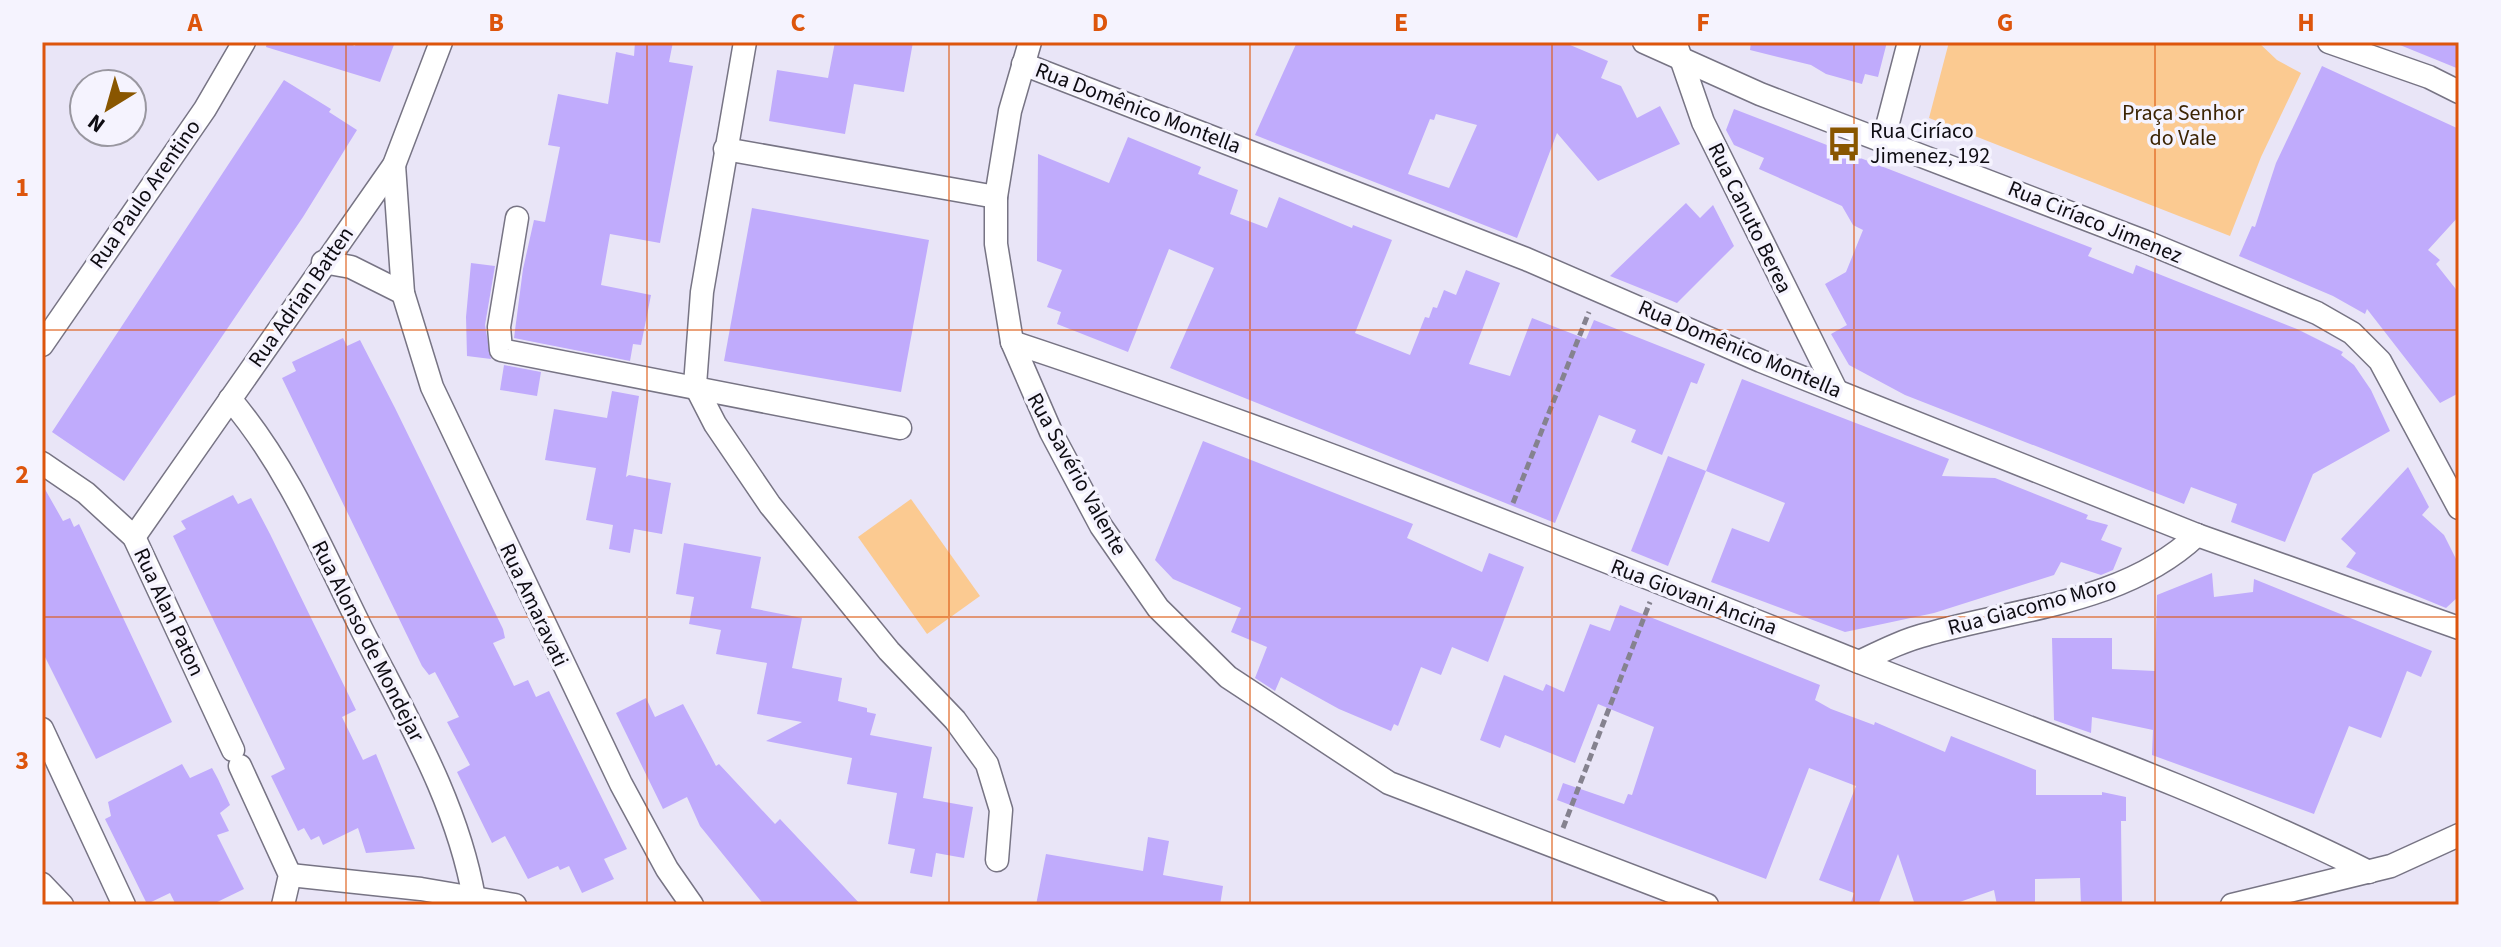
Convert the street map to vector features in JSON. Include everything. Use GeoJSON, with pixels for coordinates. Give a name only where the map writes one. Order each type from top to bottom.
{"type":"FeatureCollection","features":[{"type":"Feature","properties":{"kind":"street","name":"Rua Paulo Arentino"},"geometry":{"type":"LineString","coordinates":[[42,345],[205,109],[244,42]]}},
{"type":"Feature","properties":{"kind":"street","name":"Rua Adrian Batten"},"geometry":{"type":"LineString","coordinates":[[134,537],[323,262],[394,165],[441,42]]}},
{"type":"Feature","properties":{"kind":"street"},"geometry":{"type":"LineString","coordinates":[[745,42],[702,292],[695,385],[715,424],[770,505],[889,651],[955,720],[987,764],[1001,810],[997,860]]}},
{"type":"Feature","properties":{"kind":"street","name":"Rua Savério Valente"},"geometry":{"type":"LineString","coordinates":[[1030,42],[1010,111],[996,197],[996,244],[1012,342],[1051,432],[1101,526],[1158,608],[1190,643],[1265,705],[1389,783],[1707,905]]}},
{"type":"Feature","properties":{"kind":"street","name":"Rua Ciríaco Jimenez"},"geometry":{"type":"LineString","coordinates":[[1644,42],[1678,49],[1760,94],[2146,242],[2317,313],[2352,333],[2380,361],[2459,508]]}},
{"type":"Feature","properties":{"kind":"street"},"geometry":{"type":"LineString","coordinates":[[1883,142],[1909,42]]}},
{"type":"Feature","properties":{"kind":"street"},"geometry":{"type":"LineString","coordinates":[[2329,42],[2417,72],[2459,92]]}},
{"type":"Feature","properties":{"kind":"street","name":"Rua Canuto Berea"},"geometry":{"type":"LineString","coordinates":[[1678,49],[1703,122],[1836,390]]}},
{"type":"Feature","properties":{"kind":"street","name":"Rua Domênico Montella"},"geometry":{"type":"LineString","coordinates":[[1023,64],[1597,288],[1761,361],[2197,535],[2459,628]]}},
{"type":"Feature","properties":{"kind":"street"},"geometry":{"type":"LineString","coordinates":[[725,149],[996,197]]}},
{"type":"Feature","properties":{"kind":"street","name":"Rua Amaravati"},"geometry":{"type":"LineString","coordinates":[[394,165],[403,293],[422,360],[453,437],[621,784],[690,905]]}},
{"type":"Feature","properties":{"kind":"street"},"geometry":{"type":"LineString","coordinates":[[517,218],[498,339],[501,350],[529,358],[695,385],[900,428]]}},
{"type":"Feature","properties":{"kind":"street"},"geometry":{"type":"LineString","coordinates":[[323,262],[351,267],[403,293]]}},
{"type":"Feature","properties":{"kind":"street","name":"Rua Giovani Ancina"},"geometry":{"type":"LineString","coordinates":[[1012,342],[1506,523],[2234,809],[2369,872]]}},
{"type":"Feature","properties":{"kind":"street","name":"Rua Alonso de Mondejar"},"geometry":{"type":"LineString","coordinates":[[230,399],[278,464],[412,727],[460,834],[474,898]]}},
{"type":"Feature","properties":{"kind":"street","name":"Rua Alan Paton"},"geometry":{"type":"LineString","coordinates":[[42,463],[86,493],[134,537],[290,875]]}},
{"type":"Feature","properties":{"kind":"street","name":"Rua Giacomo Moro"},"geometry":{"type":"LineString","coordinates":[[1859,662],[1925,634],[2107,589],[2159,566],[2197,535]]}},
{"type":"Feature","properties":{"kind":"street"},"geometry":{"type":"LineString","coordinates":[[42,729],[124,905]]}},
{"type":"Feature","properties":{"kind":"street"},"geometry":{"type":"LineString","coordinates":[[2232,905],[2369,872],[2429,851],[2459,835]]}},
{"type":"Feature","properties":{"kind":"street"},"geometry":{"type":"LineString","coordinates":[[283,905],[290,875],[515,905]]}},
{"type":"Feature","properties":{"kind":"street"},"geometry":{"type":"LineString","coordinates":[[42,884],[62,905]]}},
{"type":"Feature","properties":{"kind":"path"},"geometry":{"type":"LineString","coordinates":[[1506,523],[1597,288]]}},
{"type":"Feature","properties":{"kind":"path"},"geometry":{"type":"LineString","coordinates":[[1556,847],[1659,583]]}},
{"type":"Feature","properties":{"kind":"green space","name":"Praça Senhor do Vale"},"geometry":{"type":"Polygon","coordinates":[[[1949,42],[2258,42],[2277,60],[2301,73],[2261,157],[2230,236],[1929,118],[1949,42]]]}},
{"type":"Feature","properties":{"kind":"green space"},"geometry":{"type":"Polygon","coordinates":[[[911,499],[980,596],[927,634],[858,537],[911,499]]]}},
{"type":"Feature","properties":{"kind":"building"},"geometry":{"type":"Polygon","coordinates":[[[267,42],[345,42],[355,46],[356,42],[395,42],[380,82],[266,47],[267,42]]]}},
{"type":"Feature","properties":{"kind":"building"},"geometry":{"type":"Polygon","coordinates":[[[635,42],[673,42],[669,62],[693,66],[660,243],[610,234],[601,285],[651,295],[641,345],[633,344],[630,361],[514,338],[523,269],[534,220],[545,222],[560,147],[548,145],[558,94],[608,104],[616,52],[634,56],[635,42]]]}},
{"type":"Feature","properties":{"kind":"building"},"geometry":{"type":"Polygon","coordinates":[[[835,42],[913,42],[904,92],[854,84],[845,134],[769,121],[777,70],[828,78],[835,42]]]}},
{"type":"Feature","properties":{"kind":"building"},"geometry":{"type":"Polygon","coordinates":[[[1297,42],[1563,42],[1608,61],[1601,78],[1621,86],[1637,118],[1660,106],[1680,144],[1598,181],[1557,133],[1517,238],[1255,135],[1297,42]],[[1436,114],[1434,120],[1430,119],[1408,174],[1449,188],[1477,125],[1436,114]]]}},
{"type":"Feature","properties":{"kind":"building"},"geometry":{"type":"Polygon","coordinates":[[[1751,42],[1887,42],[1878,77],[1865,74],[1862,84],[1826,74],[1811,65],[1750,50],[1751,42]]]}},
{"type":"Feature","properties":{"kind":"building"},"geometry":{"type":"Polygon","coordinates":[[[2459,42],[2459,69],[2395,43],[2459,42]]]}},
{"type":"Feature","properties":{"kind":"building"},"geometry":{"type":"Polygon","coordinates":[[[2322,66],[2459,129],[2459,216],[2428,250],[2440,260],[2436,264],[2459,293],[2459,393],[2440,403],[2367,309],[2365,314],[2333,296],[2239,256],[2252,226],[2255,227],[2276,163],[2322,66]]]}},
{"type":"Feature","properties":{"kind":"building"},"geometry":{"type":"Polygon","coordinates":[[[284,80],[331,109],[329,112],[357,130],[303,217],[124,481],[52,432],[284,80]]]}},
{"type":"Feature","properties":{"kind":"building"},"geometry":{"type":"Polygon","coordinates":[[[1734,109],[2092,248],[2088,256],[2133,274],[2136,265],[2297,329],[2343,352],[2341,355],[2354,365],[2371,390],[2390,431],[2313,474],[2285,542],[2231,522],[2237,504],[2191,487],[2184,504],[1905,395],[1849,365],[1831,334],[1847,325],[1825,284],[1846,272],[1863,230],[1853,225],[1842,206],[1759,169],[1764,158],[1734,145],[1726,130],[1734,109]]]}},
{"type":"Feature","properties":{"kind":"building"},"geometry":{"type":"Polygon","coordinates":[[[1128,137],[1201,167],[1198,174],[1238,190],[1230,214],[1267,228],[1279,197],[1352,228],[1353,225],[1392,240],[1355,333],[1410,355],[1425,317],[1429,318],[1433,307],[1437,308],[1444,290],[1456,295],[1466,270],[1500,283],[1469,364],[1510,376],[1532,318],[1586,339],[1594,320],[1705,364],[1697,384],[1691,382],[1662,455],[1631,442],[1636,430],[1599,415],[1555,523],[1170,368],[1214,268],[1169,249],[1128,352],[1057,324],[1061,312],[1047,307],[1062,270],[1037,261],[1038,154],[1109,183],[1128,137]]]}},
{"type":"Feature","properties":{"kind":"building"},"geometry":{"type":"Polygon","coordinates":[[[1686,203],[1700,218],[1713,205],[1734,246],[1677,303],[1610,276],[1686,203]]]}},
{"type":"Feature","properties":{"kind":"building"},"geometry":{"type":"Polygon","coordinates":[[[752,208],[929,240],[901,392],[724,361],[752,208]]]}},
{"type":"Feature","properties":{"kind":"building"},"geometry":{"type":"Polygon","coordinates":[[[471,263],[495,266],[485,325],[491,359],[467,356],[466,317],[471,263]]]}},
{"type":"Feature","properties":{"kind":"building"},"geometry":{"type":"Polygon","coordinates":[[[343,338],[347,346],[360,340],[395,408],[503,629],[505,638],[493,643],[514,686],[528,680],[536,697],[549,691],[627,849],[604,859],[614,879],[582,893],[569,866],[560,870],[558,866],[528,879],[505,836],[492,843],[457,772],[470,765],[447,722],[459,717],[435,672],[429,675],[422,666],[282,378],[296,371],[292,362],[343,338]]]}},
{"type":"Feature","properties":{"kind":"building"},"geometry":{"type":"Polygon","coordinates":[[[504,365],[541,372],[537,396],[500,390],[504,365]]]}},
{"type":"Feature","properties":{"kind":"building"},"geometry":{"type":"Polygon","coordinates":[[[1742,379],[1949,459],[1942,476],[1995,478],[2088,515],[2086,519],[2108,525],[2101,540],[2122,548],[2113,570],[2101,575],[2061,562],[2054,575],[1934,613],[1845,632],[1711,582],[1732,528],[1769,542],[1785,503],[1706,471],[1742,379]]]}},
{"type":"Feature","properties":{"kind":"building"},"geometry":{"type":"Polygon","coordinates":[[[612,391],[639,396],[626,477],[671,483],[662,534],[634,529],[630,553],[609,549],[613,525],[586,520],[596,468],[545,460],[554,409],[607,418],[612,391]]]}},
{"type":"Feature","properties":{"kind":"building"},"geometry":{"type":"Polygon","coordinates":[[[1203,441],[1413,524],[1407,538],[1482,572],[1489,553],[1524,567],[1488,662],[1452,647],[1441,675],[1421,667],[1398,726],[1394,724],[1391,731],[1339,709],[1281,677],[1275,691],[1255,678],[1267,647],[1231,632],[1241,608],[1173,579],[1155,560],[1203,441]]]}},
{"type":"Feature","properties":{"kind":"building"},"geometry":{"type":"Polygon","coordinates":[[[1668,456],[1706,471],[1668,566],[1631,551],[1668,456]]]}},
{"type":"Feature","properties":{"kind":"building"},"geometry":{"type":"Polygon","coordinates":[[[2408,467],[2429,507],[2422,515],[2444,535],[2458,563],[2459,596],[2446,608],[2346,567],[2356,553],[2341,539],[2408,467]]]}},
{"type":"Feature","properties":{"kind":"building"},"geometry":{"type":"Polygon","coordinates":[[[42,484],[63,521],[70,518],[74,527],[79,524],[172,722],[96,759],[42,651],[42,484]]]}},
{"type":"Feature","properties":{"kind":"building"},"geometry":{"type":"Polygon","coordinates":[[[233,495],[238,504],[251,498],[270,534],[356,710],[342,717],[363,760],[376,754],[415,849],[366,853],[358,828],[323,845],[319,836],[311,840],[304,828],[298,831],[271,776],[285,769],[173,536],[186,529],[181,521],[233,495]]]}},
{"type":"Feature","properties":{"kind":"building"},"geometry":{"type":"Polygon","coordinates":[[[684,543],[761,557],[751,608],[802,618],[792,668],[842,678],[838,701],[867,708],[867,712],[876,714],[870,735],[932,747],[923,798],[973,807],[964,858],[936,853],[932,877],[910,873],[915,849],[888,844],[897,793],[847,784],[852,758],[766,741],[802,722],[757,714],[767,663],[716,654],[721,630],[689,624],[694,597],[676,594],[684,543]]]}},
{"type":"Feature","properties":{"kind":"building"},"geometry":{"type":"Polygon","coordinates":[[[2212,573],[2214,597],[2253,592],[2254,579],[2432,651],[2421,677],[2407,671],[2381,738],[2349,726],[2314,814],[2152,755],[2153,730],[2092,717],[2091,733],[2054,720],[2052,638],[2112,638],[2112,669],[2155,671],[2157,595],[2212,573]]]}},
{"type":"Feature","properties":{"kind":"building"},"geometry":{"type":"Polygon","coordinates":[[[1620,605],[1820,685],[1815,700],[1831,709],[1874,725],[1875,722],[1945,752],[1951,736],[2036,770],[2036,795],[2102,795],[2102,792],[2126,797],[2126,821],[2121,821],[2122,905],[2081,905],[2080,878],[2035,879],[2035,905],[1997,905],[1994,890],[1951,905],[1915,905],[1898,854],[1878,905],[1850,905],[1854,893],[1819,880],[1856,786],[1809,768],[1766,879],[1557,800],[1563,783],[1624,804],[1628,794],[1632,795],[1654,727],[1598,704],[1575,763],[1505,735],[1500,748],[1480,740],[1504,675],[1543,691],[1546,684],[1564,692],[1590,624],[1610,631],[1620,605]]]}},
{"type":"Feature","properties":{"kind":"building"},"geometry":{"type":"Polygon","coordinates":[[[646,698],[655,717],[683,704],[716,766],[719,764],[775,824],[780,819],[861,905],[764,905],[700,826],[687,797],[663,809],[616,713],[646,698]]]}},
{"type":"Feature","properties":{"kind":"building"},"geometry":{"type":"Polygon","coordinates":[[[182,764],[190,778],[212,768],[218,779],[230,805],[220,813],[229,831],[217,835],[244,889],[211,905],[176,905],[170,893],[147,904],[105,819],[111,816],[108,802],[182,764]]]}},
{"type":"Feature","properties":{"kind":"building"},"geometry":{"type":"Polygon","coordinates":[[[1148,837],[1169,841],[1163,875],[1223,886],[1220,905],[1036,905],[1046,854],[1143,871],[1148,837]]]}},
{"type":"Feature","properties":{"kind":"place","name":"Rua Ciríaco Jimenez, 192"},"geometry":{"type":"Point","coordinates":[1844,144]}}]}
